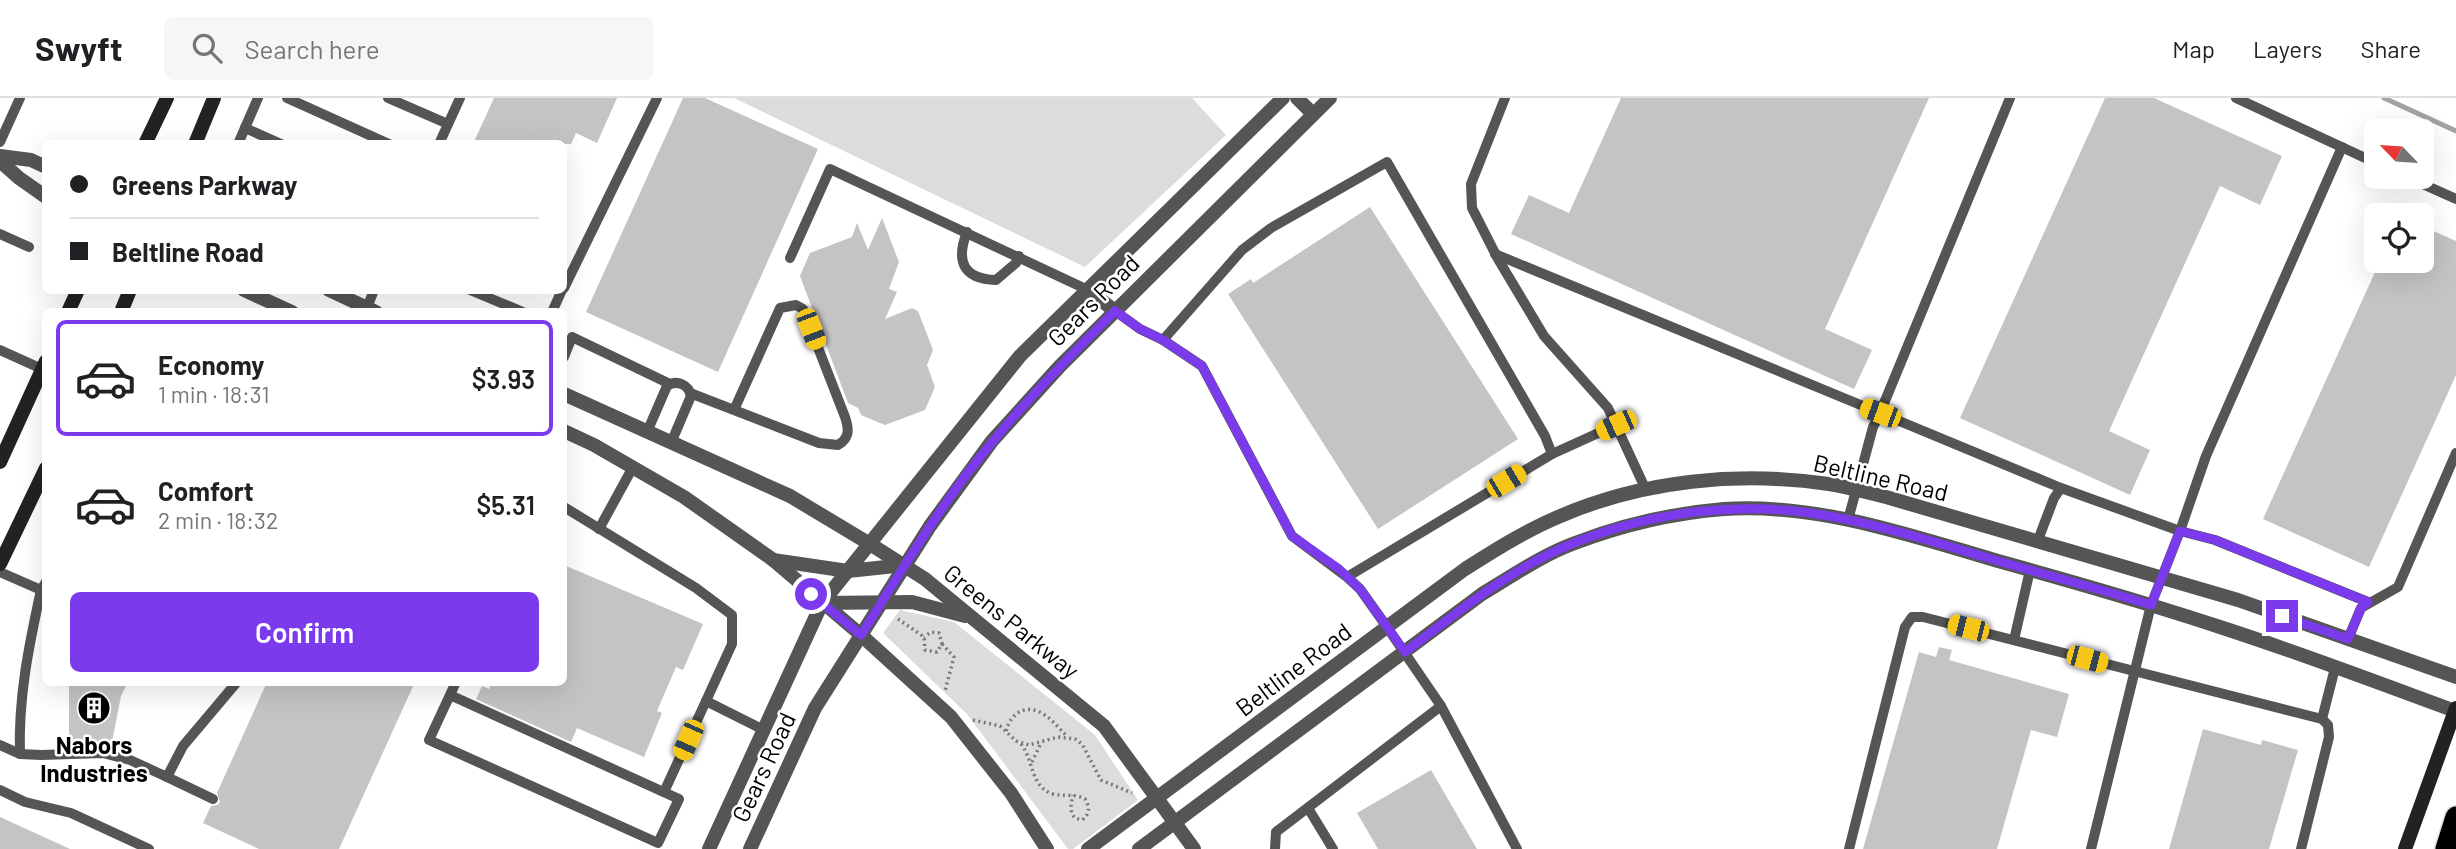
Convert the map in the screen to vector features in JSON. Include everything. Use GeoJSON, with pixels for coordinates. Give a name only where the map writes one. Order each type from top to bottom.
{"type":"FeatureCollection","features":[{"type":"Feature","properties":{"kind":"highway"},"geometry":{"type":"LineString","coordinates":[[2446,849],[2456,817]]}},
{"type":"Feature","properties":{"kind":"main road"},"geometry":{"type":"LineString","coordinates":[[147,140],[167,98]]}},
{"type":"Feature","properties":{"kind":"main road"},"geometry":{"type":"LineString","coordinates":[[197,140],[214,98]]}},
{"type":"Feature","properties":{"kind":"main road"},"geometry":{"type":"LineString","coordinates":[[0,462],[42,369]]}},
{"type":"Feature","properties":{"kind":"main road"},"geometry":{"type":"LineString","coordinates":[[0,564],[42,476]]}},
{"type":"Feature","properties":{"kind":"main road"},"geometry":{"type":"LineString","coordinates":[[2405,849],[2455,709]]}},
{"type":"Feature","properties":{"kind":"street","name":"Gears Road"},"geometry":{"type":"LineString","coordinates":[[709,849],[822,603],[1020,356],[1283,98]]}},
{"type":"Feature","properties":{"kind":"street"},"geometry":{"type":"LineString","coordinates":[[1297,98],[1313,114]]}},
{"type":"Feature","properties":{"kind":"street","name":"Gears Road"},"geometry":{"type":"LineString","coordinates":[[750,849],[815,708],[930,527],[992,441],[1060,366],[1330,98]]}},
{"type":"Feature","properties":{"kind":"street"},"geometry":{"type":"LineString","coordinates":[[0,159],[31,160],[42,165]]}},
{"type":"Feature","properties":{"kind":"street"},"geometry":{"type":"LineString","coordinates":[[0,159],[19,178],[42,194]]}},
{"type":"Feature","properties":{"kind":"street"},"geometry":{"type":"LineString","coordinates":[[1088,290],[1115,311]]}},
{"type":"Feature","properties":{"kind":"street"},"geometry":{"type":"LineString","coordinates":[[253,294],[283,308]]}},
{"type":"Feature","properties":{"kind":"street"},"geometry":{"type":"LineString","coordinates":[[337,294],[365,308]]}},
{"type":"Feature","properties":{"kind":"street","name":"Greens Parkway"},"geometry":{"type":"LineString","coordinates":[[567,395],[790,496],[905,565],[1104,726],[1194,849]]}},
{"type":"Feature","properties":{"kind":"street"},"geometry":{"type":"LineString","coordinates":[[567,432],[684,497],[772,559],[861,635],[951,717],[1011,793],[1048,849]]}},
{"type":"Feature","properties":{"kind":"street","name":"Beltline Road"},"geometry":{"type":"LineString","coordinates":[[1088,849],[1465,569],[1511,540],[1560,516],[1610,499],[1646,490],[1721,478],[1770,478],[1856,490],[2161,576],[2238,600],[2456,677]]}},
{"type":"Feature","properties":{"kind":"street","name":"Beltline Road"},"geometry":{"type":"LineString","coordinates":[[1139,849],[1482,594],[1527,566],[1573,543],[1619,528],[1667,517],[1723,509],[1768,509],[1848,520],[2151,605],[2228,629],[2455,709]]}},
{"type":"Feature","properties":{"kind":"street"},"geometry":{"type":"LineString","coordinates":[[772,559],[848,571],[905,565]]}},
{"type":"Feature","properties":{"kind":"street"},"geometry":{"type":"LineString","coordinates":[[822,603],[912,603],[973,618]]}},
{"type":"Feature","properties":{"kind":"lane"},"geometry":{"type":"LineString","coordinates":[[0,142],[20,98]]}},
{"type":"Feature","properties":{"kind":"lane"},"geometry":{"type":"LineString","coordinates":[[240,140],[258,98]]}},
{"type":"Feature","properties":{"kind":"lane"},"geometry":{"type":"LineString","coordinates":[[287,98],[379,140]]}},
{"type":"Feature","properties":{"kind":"lane"},"geometry":{"type":"LineString","coordinates":[[388,98],[447,124]]}},
{"type":"Feature","properties":{"kind":"lane"},"geometry":{"type":"LineString","coordinates":[[441,140],[460,98]]}},
{"type":"Feature","properties":{"kind":"lane"},"geometry":{"type":"LineString","coordinates":[[567,281],[657,98]]}},
{"type":"Feature","properties":{"kind":"lane"},"geometry":{"type":"LineString","coordinates":[[1505,98],[1471,184],[1472,208],[1544,336],[1608,408],[1646,490]]}},
{"type":"Feature","properties":{"kind":"lane"},"geometry":{"type":"LineString","coordinates":[[1848,520],[1873,426],[2010,98]]}},
{"type":"Feature","properties":{"kind":"lane"},"geometry":{"type":"LineString","coordinates":[[2236,98],[2364,157]]}},
{"type":"Feature","properties":{"kind":"lane"},"geometry":{"type":"LineString","coordinates":[[245,128],[272,140]]}},
{"type":"Feature","properties":{"kind":"lane"},"geometry":{"type":"LineString","coordinates":[[2091,849],[2151,605],[2161,576],[2206,456],[2342,147]]}},
{"type":"Feature","properties":{"kind":"lane"},"geometry":{"type":"LineString","coordinates":[[1163,340],[1242,250],[1271,228],[1387,162],[1545,436],[1552,454]]}},
{"type":"Feature","properties":{"kind":"lane"},"geometry":{"type":"LineString","coordinates":[[790,258],[830,169],[1088,290]]}},
{"type":"Feature","properties":{"kind":"lane"},"geometry":{"type":"LineString","coordinates":[[2434,189],[2456,199]]}},
{"type":"Feature","properties":{"kind":"lane"},"geometry":{"type":"LineString","coordinates":[[967,232],[960,256],[962,265],[976,276],[996,280],[1016,263],[1019,256]]}},
{"type":"Feature","properties":{"kind":"lane"},"geometry":{"type":"LineString","coordinates":[[0,234],[29,247]]}},
{"type":"Feature","properties":{"kind":"lane"},"geometry":{"type":"LineString","coordinates":[[1496,254],[2061,488],[2180,531],[2215,540],[2368,602]]}},
{"type":"Feature","properties":{"kind":"lane"},"geometry":{"type":"LineString","coordinates":[[480,294],[513,308]]}},
{"type":"Feature","properties":{"kind":"lane"},"geometry":{"type":"LineString","coordinates":[[567,350],[572,337],[670,383],[683,384],[690,393],[819,443],[838,446],[844,442],[849,429],[803,309],[796,305],[780,308],[734,410]]}},
{"type":"Feature","properties":{"kind":"lane"},"geometry":{"type":"LineString","coordinates":[[1115,311],[1202,366],[1292,536],[1360,589],[1387,626],[1441,706],[1517,849]]}},
{"type":"Feature","properties":{"kind":"lane"},"geometry":{"type":"LineString","coordinates":[[0,350],[42,364]]}},
{"type":"Feature","properties":{"kind":"lane"},"geometry":{"type":"LineString","coordinates":[[647,432],[670,383]]}},
{"type":"Feature","properties":{"kind":"lane"},"geometry":{"type":"LineString","coordinates":[[671,443],[690,393]]}},
{"type":"Feature","properties":{"kind":"lane"},"geometry":{"type":"LineString","coordinates":[[1347,577],[1552,454],[1616,425]]}},
{"type":"Feature","properties":{"kind":"lane"},"geometry":{"type":"LineString","coordinates":[[2348,639],[2361,608],[2398,587],[2456,453]]}},
{"type":"Feature","properties":{"kind":"lane"},"geometry":{"type":"LineString","coordinates":[[599,529],[633,467]]}},
{"type":"Feature","properties":{"kind":"lane"},"geometry":{"type":"LineString","coordinates":[[2038,540],[2054,498],[2061,488]]}},
{"type":"Feature","properties":{"kind":"lane"},"geometry":{"type":"LineString","coordinates":[[567,509],[732,615],[732,644],[664,792]]}},
{"type":"Feature","properties":{"kind":"lane"},"geometry":{"type":"LineString","coordinates":[[2014,640],[2030,570]]}},
{"type":"Feature","properties":{"kind":"lane"},"geometry":{"type":"LineString","coordinates":[[0,572],[42,586]]}},
{"type":"Feature","properties":{"kind":"lane"},"geometry":{"type":"LineString","coordinates":[[20,754],[19,717],[27,653],[42,590]]}},
{"type":"Feature","properties":{"kind":"lane"},"geometry":{"type":"LineString","coordinates":[[1849,849],[1905,627],[1912,617],[1923,617],[2322,719],[2328,725],[2329,737],[2301,849]]}},
{"type":"Feature","properties":{"kind":"lane"},"geometry":{"type":"LineString","coordinates":[[2322,719],[2335,667]]}},
{"type":"Feature","properties":{"kind":"lane"},"geometry":{"type":"LineString","coordinates":[[167,777],[183,746],[234,686]]}},
{"type":"Feature","properties":{"kind":"lane"},"geometry":{"type":"LineString","coordinates":[[450,695],[679,799],[658,843],[429,740],[454,686]]}},
{"type":"Feature","properties":{"kind":"lane"},"geometry":{"type":"LineString","coordinates":[[706,701],[764,730]]}},
{"type":"Feature","properties":{"kind":"lane"},"geometry":{"type":"LineString","coordinates":[[1275,849],[1276,832],[1441,706]]}},
{"type":"Feature","properties":{"kind":"lane"},"geometry":{"type":"LineString","coordinates":[[0,745],[20,754],[103,753],[130,760],[213,799]]}},
{"type":"Feature","properties":{"kind":"lane"},"geometry":{"type":"LineString","coordinates":[[0,790],[25,802],[71,813],[134,846],[149,849]]}},
{"type":"Feature","properties":{"kind":"lane"},"geometry":{"type":"LineString","coordinates":[[1308,808],[1334,849]]}},
{"type":"Feature","properties":{"kind":"path"},"geometry":{"type":"LineString","coordinates":[[894,615],[924,637]]}},
{"type":"Feature","properties":{"kind":"path"},"geometry":{"type":"LineString","coordinates":[[942,644],[937,652],[928,652],[923,645],[924,637],[931,632],[939,633],[942,644],[954,657],[945,697]]}},
{"type":"Feature","properties":{"kind":"path"},"geometry":{"type":"LineString","coordinates":[[1000,726],[1019,712],[1035,710],[1044,714],[1067,737],[1082,744],[1101,780],[1130,791],[1138,800]]}},
{"type":"Feature","properties":{"kind":"path"},"geometry":{"type":"LineString","coordinates":[[963,715],[1000,726],[1020,742],[1029,745],[1067,737]]}},
{"type":"Feature","properties":{"kind":"path"},"geometry":{"type":"LineString","coordinates":[[1006,731],[1009,721]]}},
{"type":"Feature","properties":{"kind":"path"},"geometry":{"type":"LineString","coordinates":[[1020,742],[1037,781],[1048,792],[1056,795],[1073,795],[1083,797],[1089,806],[1088,813],[1082,820],[1071,813],[1073,795]]}},
{"type":"Feature","properties":{"kind":"path"},"geometry":{"type":"LineString","coordinates":[[1031,763],[1042,742]]}},
{"type":"Feature","properties":{"kind":"shaded area"},"geometry":{"type":"Polygon","coordinates":[[[734,98],[1192,98],[1226,135],[1085,267],[734,98]]]}},
{"type":"Feature","properties":{"kind":"shaded area"},"geometry":{"type":"Polygon","coordinates":[[[900,610],[954,622],[1095,735],[1138,800],[1073,849],[1068,849],[967,714],[883,633],[900,610]]]}},
{"type":"Feature","properties":{"kind":"building"},"geometry":{"type":"Polygon","coordinates":[[[494,98],[617,98],[597,143],[576,133],[571,144],[567,144],[567,140],[475,140],[494,98]]]}},
{"type":"Feature","properties":{"kind":"building"},"geometry":{"type":"Polygon","coordinates":[[[683,98],[705,98],[818,149],[718,372],[586,312],[683,98]]]}},
{"type":"Feature","properties":{"kind":"building"},"geometry":{"type":"Polygon","coordinates":[[[1621,98],[1929,98],[1825,329],[1872,350],[1854,389],[1511,234],[1529,195],[1569,213],[1621,98]]]}},
{"type":"Feature","properties":{"kind":"building"},"geometry":{"type":"Polygon","coordinates":[[[2105,98],[2154,98],[2282,156],[2260,205],[2220,186],[2109,431],[2150,450],[2130,495],[1960,418],[2105,98]]]}},
{"type":"Feature","properties":{"kind":"building"},"geometry":{"type":"Polygon","coordinates":[[[1370,207],[1518,439],[1378,529],[1228,294],[1251,279],[1253,283],[1370,207]]]}},
{"type":"Feature","properties":{"kind":"building"},"geometry":{"type":"Polygon","coordinates":[[[882,218],[899,262],[889,289],[897,292],[885,319],[912,308],[918,311],[933,350],[927,365],[935,387],[925,410],[885,425],[861,415],[858,408],[848,403],[800,276],[810,253],[852,237],[857,223],[868,250],[882,218]]]}},
{"type":"Feature","properties":{"kind":"building"},"geometry":{"type":"Polygon","coordinates":[[[2434,231],[2456,241],[2456,375],[2369,567],[2263,519],[2375,273],[2434,273],[2434,231]]]}},
{"type":"Feature","properties":{"kind":"building"},"geometry":{"type":"Polygon","coordinates":[[[567,566],[703,624],[683,670],[676,667],[657,711],[662,713],[644,757],[577,728],[571,742],[476,699],[482,686],[489,689],[490,686],[567,686],[567,566]]]}},
{"type":"Feature","properties":{"kind":"building"},"geometry":{"type":"Polygon","coordinates":[[[1939,647],[1952,650],[1949,660],[2069,694],[2057,737],[2031,730],[1997,849],[1863,849],[1919,652],[1936,657],[1939,647]]]}},
{"type":"Feature","properties":{"kind":"building","name":"Nabors Industries"},"geometry":{"type":"Polygon","coordinates":[[[69,686],[126,686],[121,696],[111,747],[84,746],[69,739],[69,686]]]}},
{"type":"Feature","properties":{"kind":"building"},"geometry":{"type":"Polygon","coordinates":[[[265,686],[413,686],[339,849],[259,849],[203,823],[211,806],[220,802],[217,793],[265,686]]]}},
{"type":"Feature","properties":{"kind":"building"},"geometry":{"type":"Polygon","coordinates":[[[2203,729],[2261,745],[2262,740],[2298,750],[2269,849],[2169,849],[2203,729]]]}},
{"type":"Feature","properties":{"kind":"building"},"geometry":{"type":"Polygon","coordinates":[[[1431,770],[1477,849],[1378,849],[1357,813],[1431,770]]]}},
{"type":"Feature","properties":{"kind":"building"},"geometry":{"type":"Polygon","coordinates":[[[0,817],[70,849],[0,849],[0,817]]]}},
{"type":"Feature","properties":{"kind":"waterway"},"geometry":{"type":"LineString","coordinates":[[2384,98],[2456,131]]}},
{"type":"Feature","properties":{"kind":"place","name":"Nabors Industries"},"geometry":{"type":"Point","coordinates":[94,708]}},
{"type":"Feature","properties":{"kind":"route"},"geometry":{"type":"LineString","coordinates":[[811,594],[861,635],[930,527],[992,441],[1060,366],[1115,311],[1202,366],[1292,536],[1339,569],[1360,589],[1405,652],[1482,594],[1527,566],[1573,543],[1619,528],[1667,517],[1723,509],[1768,509],[1826,515],[1879,527],[2151,605],[2180,531],[2215,540],[2368,602],[2361,608],[2348,639],[2282,616]]}}]}
